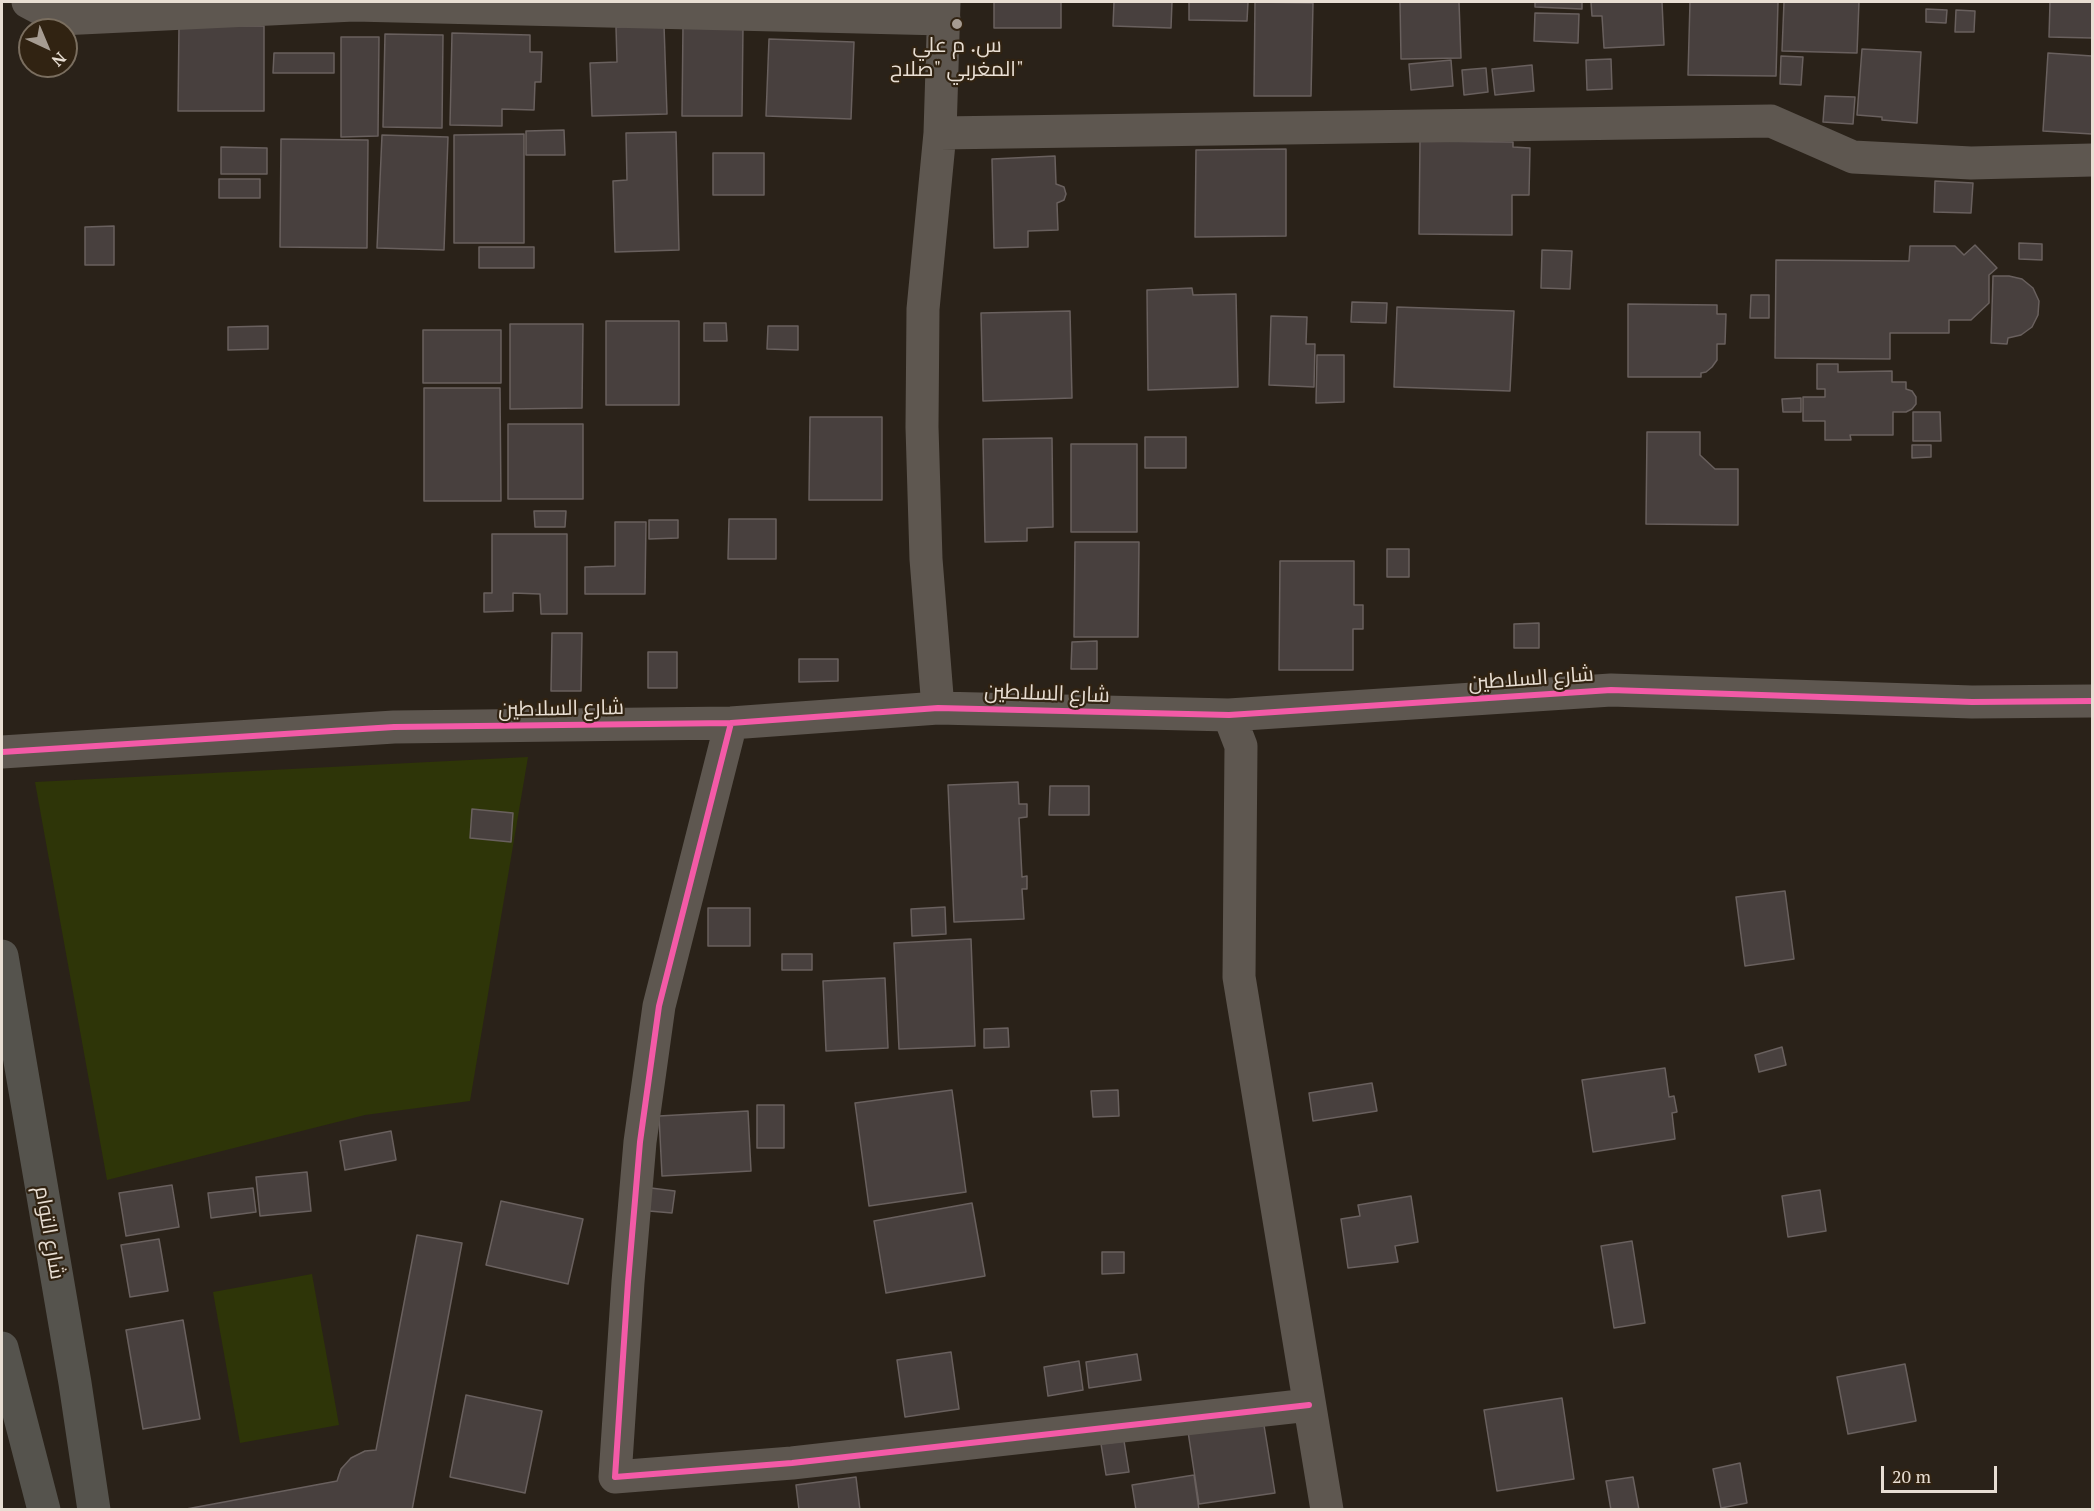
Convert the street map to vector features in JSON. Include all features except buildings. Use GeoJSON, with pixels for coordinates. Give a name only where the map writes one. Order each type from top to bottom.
{"type":"FeatureCollection","features":[{"type":"Feature","properties":{"kind":"main road","name":"شارع التوام"},"geometry":{"type":"LineString","coordinates":[[2,956],[75,1383],[94,1509]]}},
{"type":"Feature","properties":{"kind":"main road"},"geometry":{"type":"LineString","coordinates":[[2,1348],[44,1509]]}},
{"type":"Feature","properties":{"kind":"street"},"geometry":{"type":"LineString","coordinates":[[28,2],[60,19],[354,5],[944,10],[940,133],[923,309],[922,427],[926,559],[938,708]]}},
{"type":"Feature","properties":{"kind":"street"},"geometry":{"type":"LineString","coordinates":[[940,133],[1772,121],[1853,157],[1971,163],[2092,160]]}},
{"type":"Feature","properties":{"kind":"street","name":"شارع السلاطين"},"geometry":{"type":"LineString","coordinates":[[2,752],[394,727],[731,723],[938,708],[1229,715],[1611,690],[1972,702],[2092,701]]}},
{"type":"Feature","properties":{"kind":"street"},"geometry":{"type":"LineString","coordinates":[[1229,715],[1241,746],[1239,977],[1327,1509]]}},
{"type":"Feature","properties":{"kind":"street"},"geometry":{"type":"LineString","coordinates":[[731,723],[659,1006],[640,1142],[615,1477],[792,1463],[1309,1404]]}},
{"type":"Feature","properties":{"kind":"green space"},"geometry":{"type":"Polygon","coordinates":[[[528,757],[470,1101],[365,1115],[107,1180],[35,782],[528,757]]]}},
{"type":"Feature","properties":{"kind":"green space"},"geometry":{"type":"Polygon","coordinates":[[[312,1274],[339,1425],[240,1443],[213,1292],[312,1274]]]}},
{"type":"Feature","properties":{"kind":"cycle path"},"geometry":{"type":"LineString","coordinates":[[2,752],[394,727],[731,723],[938,708],[1229,715],[1611,690],[1972,702],[2092,701]]}},
{"type":"Feature","properties":{"kind":"cycle path"},"geometry":{"type":"LineString","coordinates":[[731,723],[659,1006],[640,1142],[615,1477],[792,1463],[1309,1405]]}},
{"type":"Feature","properties":{"kind":"place","name":"س. م علي المغربي \"صلاح\""},"geometry":{"type":"Point","coordinates":[957,24]}}]}
